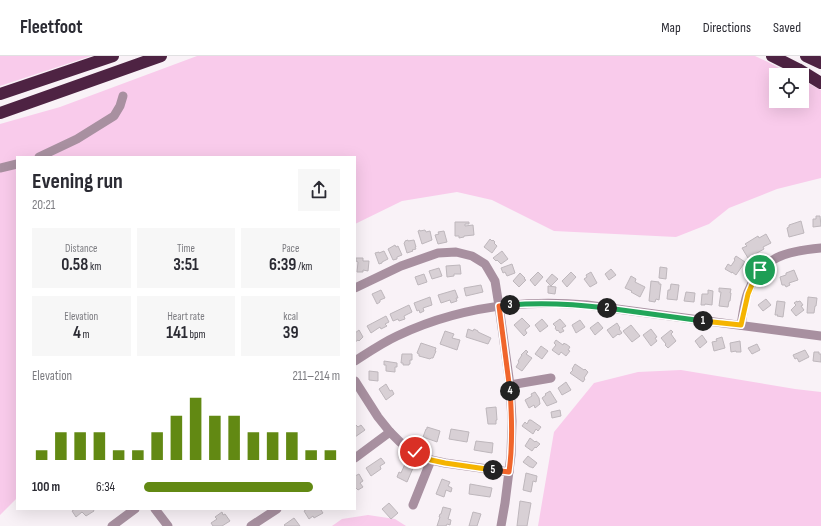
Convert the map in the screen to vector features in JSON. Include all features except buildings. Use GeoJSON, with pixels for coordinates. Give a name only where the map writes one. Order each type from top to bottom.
{"type":"FeatureCollection","features":[{"type":"Feature","properties":{"kind":"highway"},"geometry":{"type":"LineString","coordinates":[[0,94],[113,56]]}},
{"type":"Feature","properties":{"kind":"highway"},"geometry":{"type":"LineString","coordinates":[[0,113],[161,56]]}},
{"type":"Feature","properties":{"kind":"highway"},"geometry":{"type":"LineString","coordinates":[[772,56],[821,83]]}},
{"type":"Feature","properties":{"kind":"highway"},"geometry":{"type":"LineString","coordinates":[[806,56],[821,63]]}},
{"type":"Feature","properties":{"kind":"street"},"geometry":{"type":"LineString","coordinates":[[41,156],[77,139],[114,116],[120,106],[123,96]]}},
{"type":"Feature","properties":{"kind":"street"},"geometry":{"type":"LineString","coordinates":[[0,168],[16,164]]}},
{"type":"Feature","properties":{"kind":"street"},"geometry":{"type":"LineString","coordinates":[[741,325],[748,294],[760,270],[775,258],[783,254],[821,248]]}},
{"type":"Feature","properties":{"kind":"street"},"geometry":{"type":"LineString","coordinates":[[356,288],[401,266],[438,253],[456,252],[472,256],[485,264],[492,275],[495,281],[510,386],[512,433],[509,472],[501,526]]}},
{"type":"Feature","properties":{"kind":"street"},"geometry":{"type":"LineString","coordinates":[[356,360],[396,336],[427,324],[463,312],[527,303],[583,305],[821,336]]}},
{"type":"Feature","properties":{"kind":"street"},"geometry":{"type":"LineString","coordinates":[[510,386],[551,378]]}},
{"type":"Feature","properties":{"kind":"street"},"geometry":{"type":"LineString","coordinates":[[356,383],[378,417],[390,432],[400,442],[415,452],[431,460],[462,466],[509,472]]}},
{"type":"Feature","properties":{"kind":"street"},"geometry":{"type":"LineString","coordinates":[[356,457],[390,432]]}},
{"type":"Feature","properties":{"kind":"street"},"geometry":{"type":"LineString","coordinates":[[413,505],[431,460]]}},
{"type":"Feature","properties":{"kind":"street"},"geometry":{"type":"LineString","coordinates":[[112,526],[134,510]]}},
{"type":"Feature","properties":{"kind":"street"},"geometry":{"type":"LineString","coordinates":[[156,510],[168,526]]}},
{"type":"Feature","properties":{"kind":"street"},"geometry":{"type":"LineString","coordinates":[[251,526],[275,510]]}},
{"type":"Feature","properties":{"kind":"shaded area"},"geometry":{"type":"Polygon","coordinates":[[[0,56],[91,56],[0,86],[0,56]]]}},
{"type":"Feature","properties":{"kind":"shaded area"},"geometry":{"type":"Polygon","coordinates":[[[197,56],[755,56],[779,68],[769,68],[769,108],[809,108],[809,84],[821,90],[821,178],[777,189],[729,208],[709,224],[676,237],[554,231],[492,200],[457,192],[402,201],[356,224],[356,156],[16,156],[16,499],[0,515],[0,124],[60,107],[197,56]]]}},
{"type":"Feature","properties":{"kind":"shaded area"},"geometry":{"type":"Polygon","coordinates":[[[681,370],[821,392],[821,526],[538,526],[554,432],[594,383],[638,372],[681,370]]]}},
{"type":"Feature","properties":{"kind":"shaded area"},"geometry":{"type":"Polygon","coordinates":[[[368,515],[395,519],[406,526],[332,526],[342,519],[368,515]]]}},
{"type":"Feature","properties":{"kind":"route"},"geometry":{"type":"LineString","coordinates":[[415,452],[431,460],[445,463],[509,472],[512,433],[510,386],[499,306],[527,303],[579,304],[741,325],[748,294],[760,270]]}}]}
